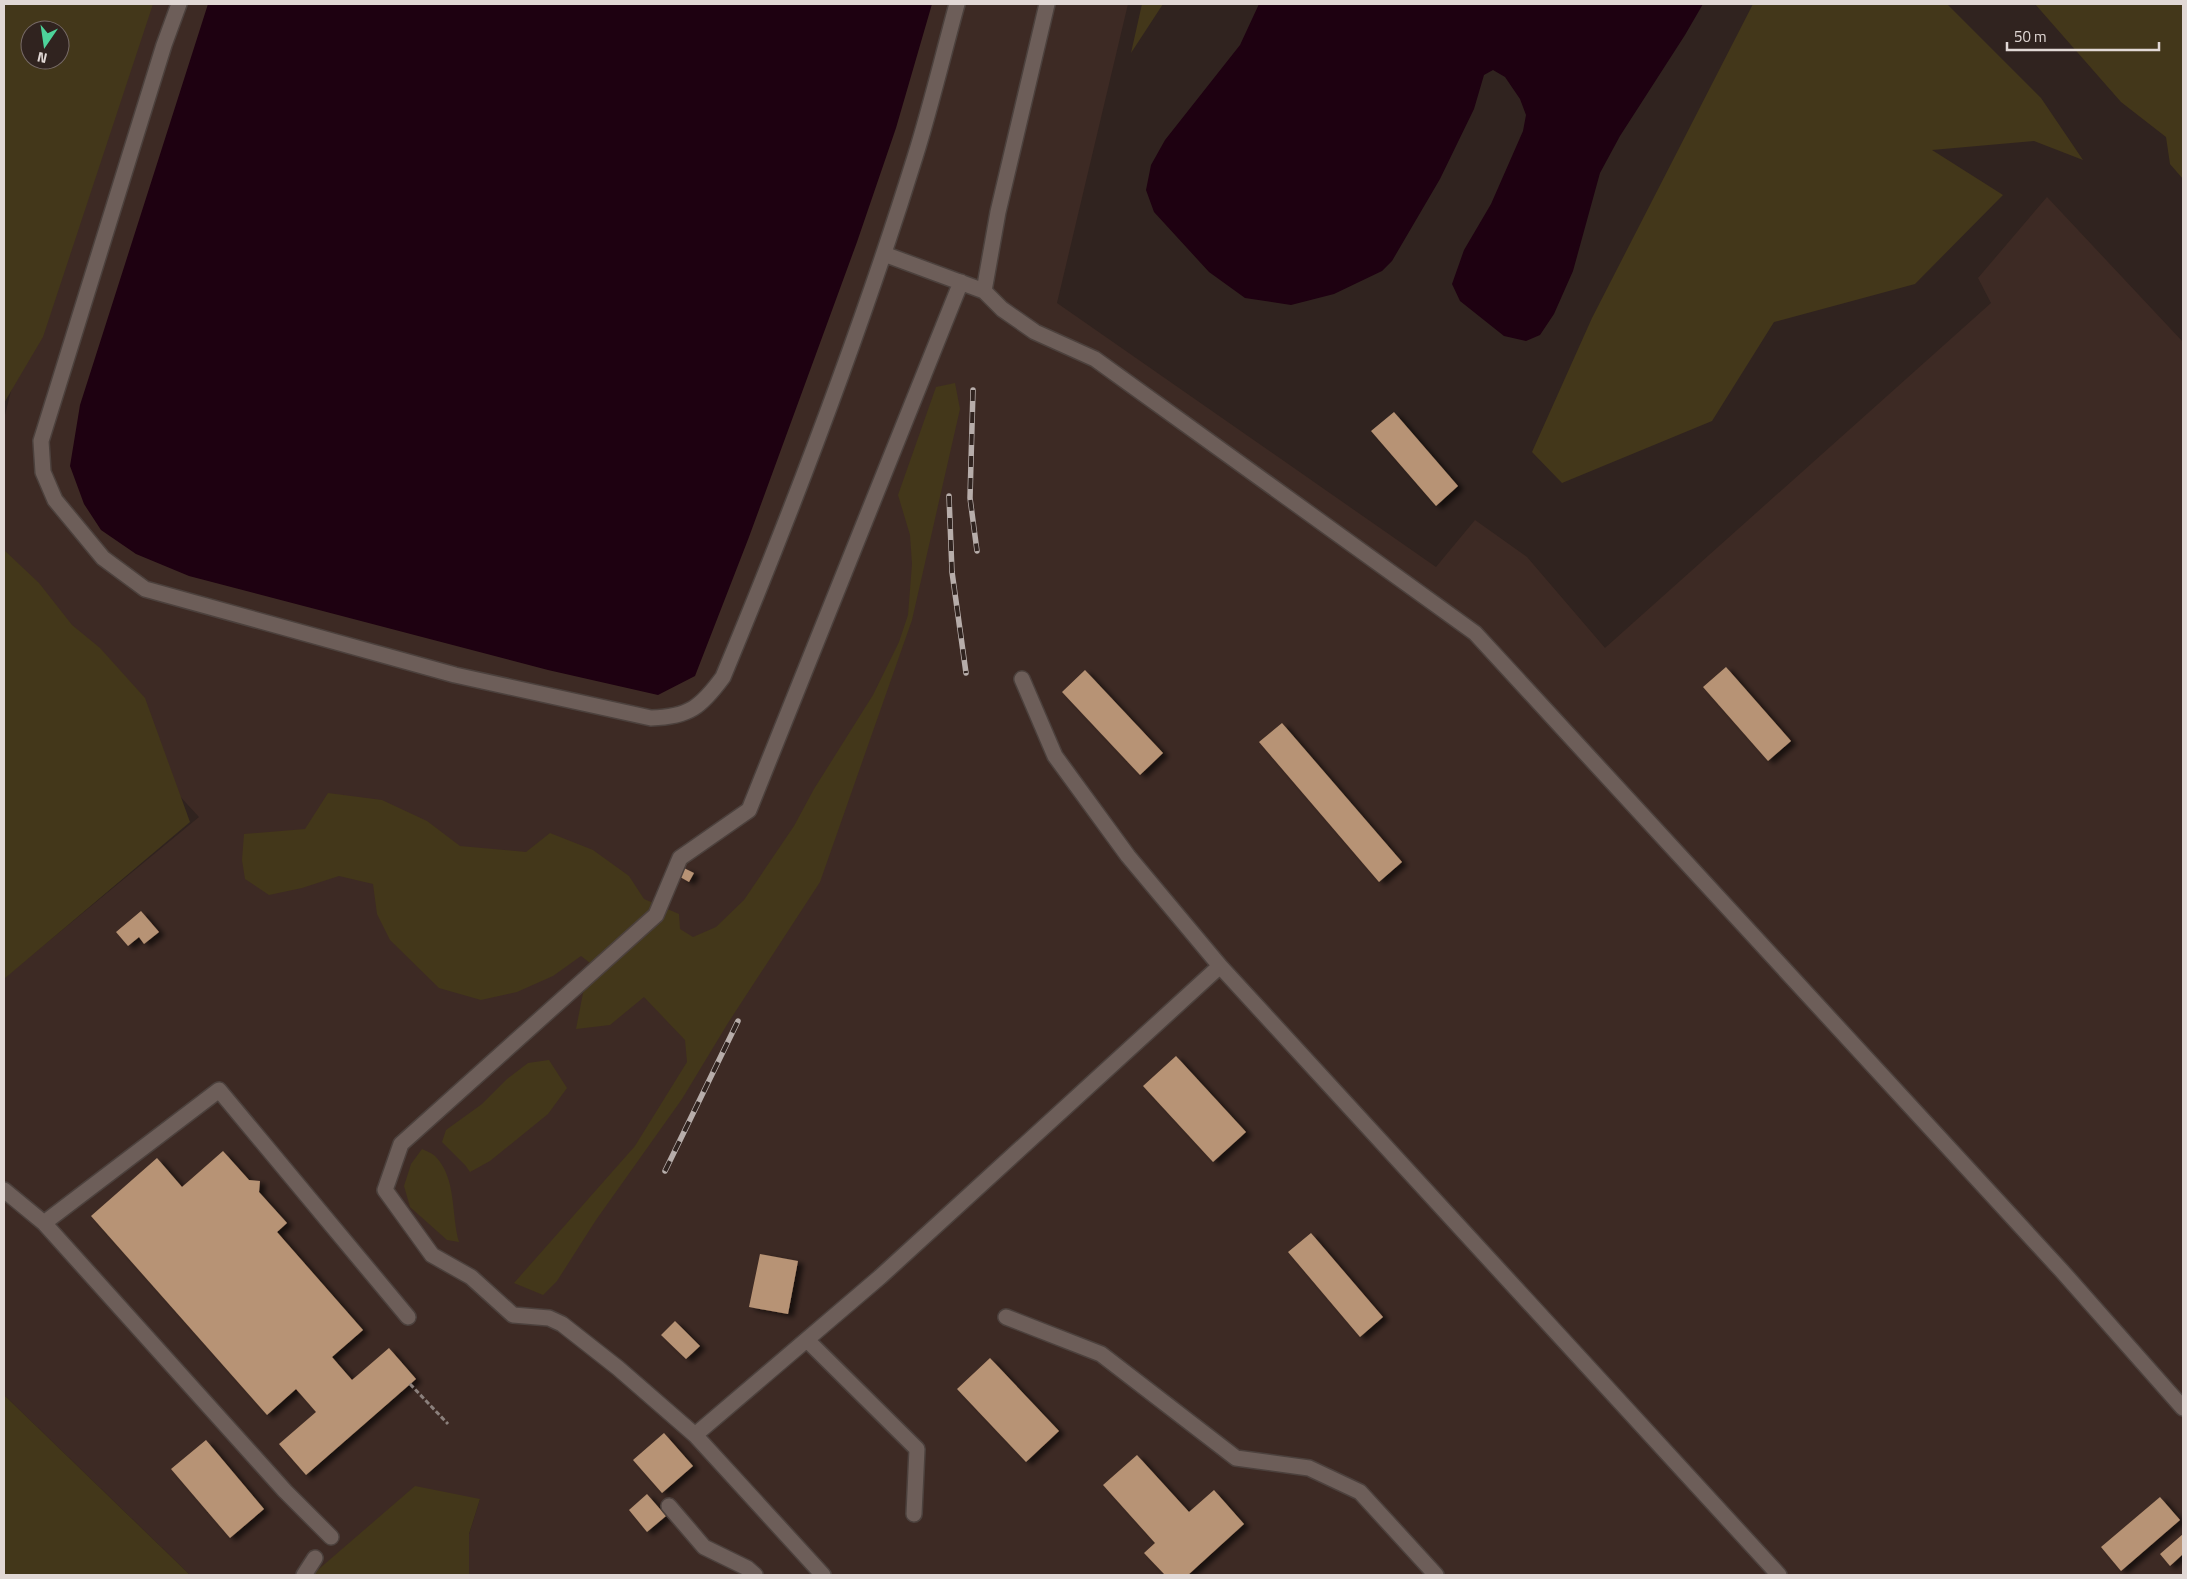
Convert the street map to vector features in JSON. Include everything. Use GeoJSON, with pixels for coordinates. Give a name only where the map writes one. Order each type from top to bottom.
{"type":"FeatureCollection","features":[{"type":"Feature","properties":{"kind":"lane"},"geometry":{"type":"LineString","coordinates":[[179,4],[164,45],[41,441],[43,472],[55,500],[103,558],[145,589],[455,675],[651,718],[672,717],[694,708],[710,695],[723,677],[785,527],[884,254],[916,154],[957,4]]}},
{"type":"Feature","properties":{"kind":"lane"},"geometry":{"type":"LineString","coordinates":[[984,291],[998,212],[1047,4]]}},
{"type":"Feature","properties":{"kind":"lane"},"geometry":{"type":"LineString","coordinates":[[884,254],[984,291],[1002,308],[1035,332],[1095,359],[1474,633],[2061,1270],[2183,1408]]}},
{"type":"Feature","properties":{"kind":"lane"},"geometry":{"type":"LineString","coordinates":[[823,1575],[695,1435],[618,1368],[562,1324],[549,1318],[513,1315],[472,1277],[432,1255],[385,1190],[401,1144],[656,915],[680,858],[749,810],[960,282]]}},
{"type":"Feature","properties":{"kind":"lane"},"geometry":{"type":"LineString","coordinates":[[1022,679],[1055,756],[1128,856],[1220,966],[1779,1575]]}},
{"type":"Feature","properties":{"kind":"lane"},"geometry":{"type":"LineString","coordinates":[[695,1435],[808,1341],[880,1277],[1220,966]]}},
{"type":"Feature","properties":{"kind":"lane"},"geometry":{"type":"LineString","coordinates":[[44,1222],[219,1090],[408,1317]]}},
{"type":"Feature","properties":{"kind":"lane"},"geometry":{"type":"LineString","coordinates":[[4,1190],[44,1222],[285,1491],[331,1538]]}},
{"type":"Feature","properties":{"kind":"lane"},"geometry":{"type":"LineString","coordinates":[[1006,1317],[1102,1354],[1236,1458],[1309,1468],[1360,1492],[1436,1575]]}},
{"type":"Feature","properties":{"kind":"lane"},"geometry":{"type":"LineString","coordinates":[[808,1341],[917,1449],[914,1514]]}},
{"type":"Feature","properties":{"kind":"lane"},"geometry":{"type":"LineString","coordinates":[[669,1506],[704,1547],[747,1568],[755,1575]]}},
{"type":"Feature","properties":{"kind":"lane"},"geometry":{"type":"LineString","coordinates":[[304,1575],[315,1558]]}},
{"type":"Feature","properties":{"kind":"path"},"geometry":{"type":"LineString","coordinates":[[410,1384],[448,1424]]}},
{"type":"Feature","properties":{"kind":"shaded area"},"geometry":{"type":"Polygon","coordinates":[[[4,4],[153,4],[43,337],[4,403],[4,4]]]}},
{"type":"Feature","properties":{"kind":"shaded area"},"geometry":{"type":"Polygon","coordinates":[[[108,4],[1128,4],[1057,303],[1436,567],[1475,520],[1527,557],[1605,648],[1991,303],[1978,278],[2047,197],[2183,342],[2183,1575],[469,1575],[469,1534],[480,1499],[312,1575],[190,1575],[4,1395],[4,978],[199,817],[9,611],[4,595],[4,419],[108,4]]]}},
{"type":"Feature","properties":{"kind":"shaded area"},"geometry":{"type":"Polygon","coordinates":[[[208,4],[932,4],[896,128],[857,242],[749,537],[695,676],[658,695],[548,670],[189,576],[136,554],[101,530],[84,504],[70,466],[80,405],[208,4]]]}},
{"type":"Feature","properties":{"kind":"shaded area"},"geometry":{"type":"Polygon","coordinates":[[[1142,4],[1163,4],[1131,53],[1142,4]]]}},
{"type":"Feature","properties":{"kind":"shaded area"},"geometry":{"type":"Polygon","coordinates":[[[1259,4],[1703,4],[1620,136],[1600,173],[1573,271],[1554,314],[1540,335],[1526,341],[1504,336],[1460,301],[1452,284],[1464,250],[1491,204],[1523,131],[1526,115],[1520,99],[1505,77],[1493,70],[1484,75],[1474,109],[1440,179],[1392,261],[1382,271],[1334,294],[1291,305],[1245,298],[1209,272],[1154,212],[1146,190],[1151,165],[1165,140],[1240,45],[1259,4]]]}},
{"type":"Feature","properties":{"kind":"shaded area"},"geometry":{"type":"Polygon","coordinates":[[[1753,4],[1947,4],[2041,98],[2083,160],[2034,141],[1932,150],[2003,195],[1915,284],[1774,322],[1712,421],[1562,483],[1532,452],[1592,318],[1753,4]]]}},
{"type":"Feature","properties":{"kind":"shaded area"},"geometry":{"type":"Polygon","coordinates":[[[2035,4],[2183,4],[2183,179],[2170,164],[2166,137],[2121,102],[2035,4]]]}},
{"type":"Feature","properties":{"kind":"shaded area"},"geometry":{"type":"Polygon","coordinates":[[[955,383],[960,409],[912,620],[820,882],[728,1023],[682,1099],[596,1220],[557,1281],[543,1295],[514,1283],[635,1146],[687,1062],[685,1040],[644,997],[610,1025],[576,1029],[583,993],[594,966],[581,956],[553,976],[517,992],[481,1000],[439,988],[390,940],[377,914],[373,884],[339,876],[302,888],[269,895],[245,879],[242,860],[244,834],[305,829],[328,793],[382,800],[427,821],[460,846],[526,852],[550,833],[593,850],[629,876],[644,899],[679,914],[680,929],[693,937],[716,927],[744,900],[794,826],[814,789],[873,695],[899,642],[908,615],[912,564],[910,535],[898,495],[936,387],[955,383]]]}},
{"type":"Feature","properties":{"kind":"shaded area"},"geometry":{"type":"Polygon","coordinates":[[[4,550],[39,583],[72,625],[100,648],[145,698],[190,822],[4,979],[4,550]]]}},
{"type":"Feature","properties":{"kind":"shaded area"},"geometry":{"type":"Polygon","coordinates":[[[549,1060],[567,1088],[548,1114],[490,1161],[470,1172],[442,1142],[446,1130],[482,1104],[507,1079],[528,1063],[549,1060]]]}},
{"type":"Feature","properties":{"kind":"shaded area"},"geometry":{"type":"Polygon","coordinates":[[[422,1149],[435,1156],[447,1175],[459,1242],[447,1240],[410,1207],[404,1186],[411,1164],[422,1149]]]}},
{"type":"Feature","properties":{"kind":"shaded area"},"geometry":{"type":"Polygon","coordinates":[[[4,1395],[190,1575],[4,1575],[4,1395]]]}},
{"type":"Feature","properties":{"kind":"shaded area"},"geometry":{"type":"Polygon","coordinates":[[[415,1486],[480,1499],[469,1534],[469,1575],[312,1575],[415,1486]]]}},
{"type":"Feature","properties":{"kind":"building"},"geometry":{"type":"Polygon","coordinates":[[[1394,412],[1458,486],[1436,506],[1371,431],[1394,412]]]}},
{"type":"Feature","properties":{"kind":"building"},"geometry":{"type":"Polygon","coordinates":[[[1726,667],[1791,741],[1768,761],[1703,687],[1726,667]]]}},
{"type":"Feature","properties":{"kind":"building"},"geometry":{"type":"Polygon","coordinates":[[[1085,670],[1163,753],[1140,775],[1062,692],[1085,670]]]}},
{"type":"Feature","properties":{"kind":"building"},"geometry":{"type":"Polygon","coordinates":[[[1282,723],[1402,862],[1379,882],[1259,742],[1282,723]]]}},
{"type":"Feature","properties":{"kind":"building"},"geometry":{"type":"Polygon","coordinates":[[[684,868],[694,873],[689,882],[680,877],[684,868]]]}},
{"type":"Feature","properties":{"kind":"building"},"geometry":{"type":"Polygon","coordinates":[[[141,911],[159,932],[144,944],[139,937],[128,946],[116,932],[141,911]]]}},
{"type":"Feature","properties":{"kind":"building"},"geometry":{"type":"Polygon","coordinates":[[[1176,1056],[1246,1132],[1213,1162],[1143,1086],[1176,1056]]]}},
{"type":"Feature","properties":{"kind":"building"},"geometry":{"type":"Polygon","coordinates":[[[223,1151],[249,1180],[260,1181],[259,1192],[287,1223],[277,1232],[363,1330],[332,1357],[352,1380],[389,1348],[416,1379],[306,1475],[279,1444],[316,1412],[296,1389],[267,1415],[91,1216],[157,1158],[182,1187],[223,1151]]]}},
{"type":"Feature","properties":{"kind":"building"},"geometry":{"type":"Polygon","coordinates":[[[1311,1233],[1383,1317],[1360,1337],[1288,1252],[1311,1233]]]}},
{"type":"Feature","properties":{"kind":"building"},"geometry":{"type":"Polygon","coordinates":[[[760,1254],[798,1261],[788,1314],[749,1307],[760,1254]]]}},
{"type":"Feature","properties":{"kind":"building"},"geometry":{"type":"Polygon","coordinates":[[[675,1321],[700,1346],[686,1359],[661,1335],[675,1321]]]}},
{"type":"Feature","properties":{"kind":"building"},"geometry":{"type":"Polygon","coordinates":[[[990,1358],[1059,1431],[1026,1462],[957,1389],[990,1358]]]}},
{"type":"Feature","properties":{"kind":"building"},"geometry":{"type":"Polygon","coordinates":[[[664,1433],[693,1466],[662,1493],[633,1460],[664,1433]]]}},
{"type":"Feature","properties":{"kind":"building"},"geometry":{"type":"Polygon","coordinates":[[[206,1440],[264,1509],[230,1538],[171,1469],[206,1440]]]}},
{"type":"Feature","properties":{"kind":"building"},"geometry":{"type":"Polygon","coordinates":[[[1137,1455],[1189,1512],[1214,1490],[1244,1524],[1188,1575],[1165,1575],[1144,1553],[1155,1543],[1103,1485],[1137,1455]]]}},
{"type":"Feature","properties":{"kind":"building"},"geometry":{"type":"Polygon","coordinates":[[[647,1494],[666,1516],[647,1532],[629,1510],[647,1494]]]}},
{"type":"Feature","properties":{"kind":"building"},"geometry":{"type":"Polygon","coordinates":[[[2160,1497],[2180,1520],[2121,1571],[2101,1547],[2160,1497]]]}},
{"type":"Feature","properties":{"kind":"building"},"geometry":{"type":"Polygon","coordinates":[[[2183,1534],[2183,1554],[2170,1566],[2160,1554],[2183,1534]]]}},
{"type":"Feature","properties":{"kind":"railway"},"geometry":{"type":"LineString","coordinates":[[973,390],[970,498],[977,551]]}},
{"type":"Feature","properties":{"kind":"railway"},"geometry":{"type":"LineString","coordinates":[[949,496],[952,572],[966,673]]}},
{"type":"Feature","properties":{"kind":"railway"},"geometry":{"type":"LineString","coordinates":[[665,1171],[738,1021]]}}]}
